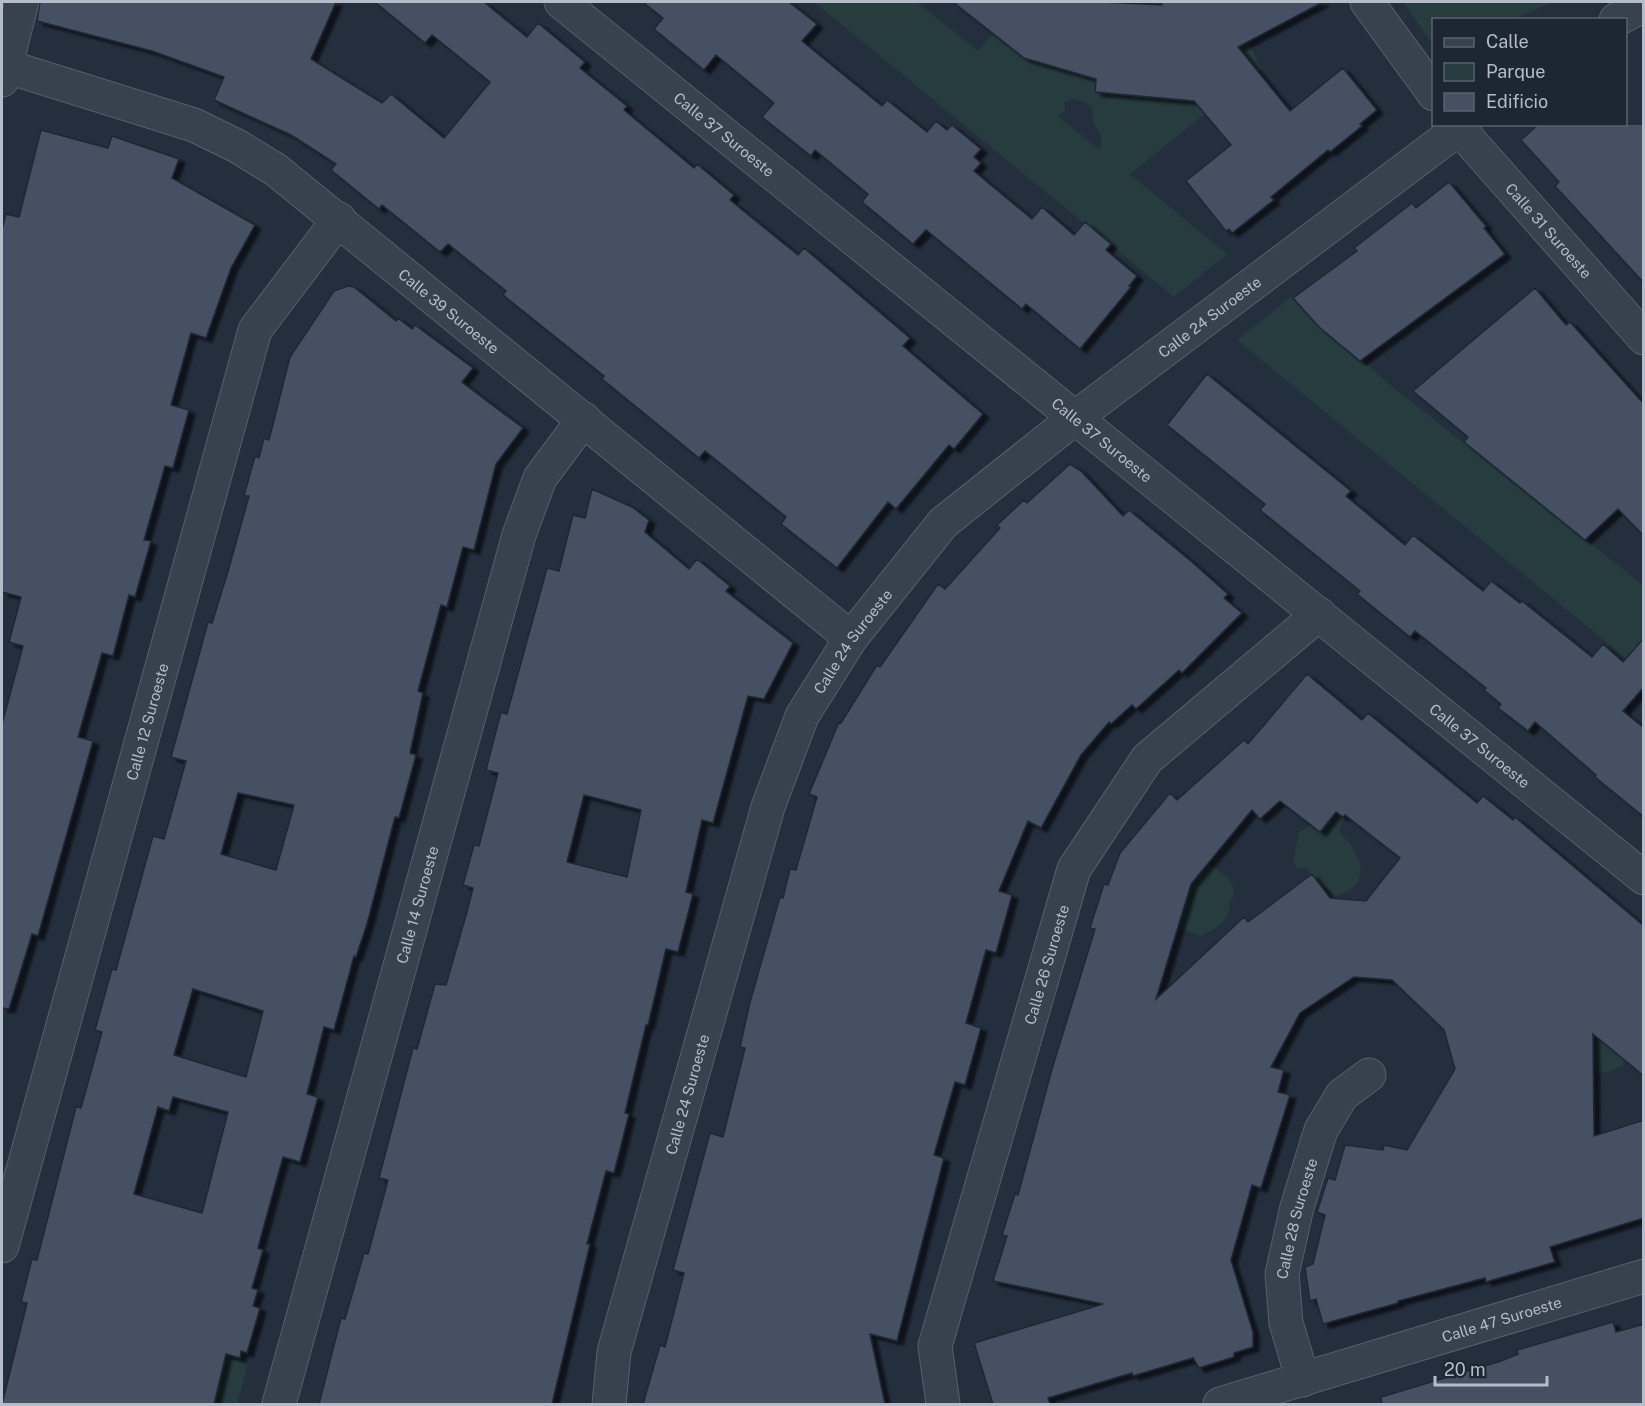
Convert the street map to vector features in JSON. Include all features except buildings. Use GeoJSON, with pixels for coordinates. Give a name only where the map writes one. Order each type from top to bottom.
{"type":"FeatureCollection","features":[{"type":"Feature","properties":{"kind":"street"},"geometry":{"type":"LineString","coordinates":[[3,70],[22,2]]}},
{"type":"Feature","properties":{"kind":"street","name":"Calle 37 Suroeste"},"geometry":{"type":"LineString","coordinates":[[561,2],[1644,878]]}},
{"type":"Feature","properties":{"kind":"street"},"geometry":{"type":"LineString","coordinates":[[1367,2],[1432,91]]}},
{"type":"Feature","properties":{"kind":"street"},"geometry":{"type":"LineString","coordinates":[[1620,18],[1644,5]]}},
{"type":"Feature","properties":{"kind":"street","name":"Calle 39 Suroeste"},"geometry":{"type":"LineString","coordinates":[[3,70],[194,125],[237,146],[276,170],[851,638]]}},
{"type":"Feature","properties":{"kind":"street","name":"Calle 24 Suroeste"},"geometry":{"type":"LineString","coordinates":[[609,1404],[614,1352],[768,807],[802,716],[851,638],[943,524],[1076,417],[1460,126]]}},
{"type":"Feature","properties":{"kind":"street","name":"Calle 31 Suroeste"},"geometry":{"type":"LineString","coordinates":[[1460,126],[1644,338]]}},
{"type":"Feature","properties":{"kind":"street","name":"Calle 12 Suroeste"},"geometry":{"type":"LineString","coordinates":[[2,1246],[255,330],[339,219]]}},
{"type":"Feature","properties":{"kind":"street","name":"Calle 14 Suroeste"},"geometry":{"type":"LineString","coordinates":[[279,1404],[519,535],[540,478],[584,419]]}},
{"type":"Feature","properties":{"kind":"street","name":"Calle 26 Suroeste"},"geometry":{"type":"LineString","coordinates":[[943,1404],[935,1346],[1074,869],[1147,759],[1319,614]]}},
{"type":"Feature","properties":{"kind":"street","name":"Calle 28 Suroeste"},"geometry":{"type":"LineString","coordinates":[[1303,1380],[1286,1323],[1282,1274],[1294,1218],[1321,1130],[1342,1095],[1369,1075]]}},
{"type":"Feature","properties":{"kind":"street","name":"Calle 47 Suroeste"},"geometry":{"type":"LineString","coordinates":[[1220,1404],[1644,1276]]}},
{"type":"Feature","properties":{"kind":"green space"},"geometry":{"type":"Polygon","coordinates":[[[814,2],[917,2],[978,51],[993,33],[1001,40],[1004,36],[1025,58],[1065,70],[1236,14],[1261,69],[1130,174],[1227,254],[1174,297],[814,2]],[[1073,99],[1064,103],[1066,110],[1057,116],[1100,150],[1102,137],[1093,123],[1092,108],[1087,103],[1073,99]]]}},
{"type":"Feature","properties":{"kind":"green space"},"geometry":{"type":"Polygon","coordinates":[[[1403,2],[1553,2],[1516,18],[1432,18],[1432,44],[1403,2]]]}},
{"type":"Feature","properties":{"kind":"green space"},"geometry":{"type":"Polygon","coordinates":[[[1292,296],[1384,380],[1643,585],[1643,672],[1237,340],[1292,296]]]}},
{"type":"Feature","properties":{"kind":"green space"},"geometry":{"type":"Polygon","coordinates":[[[1336,813],[1343,817],[1339,832],[1358,858],[1360,876],[1356,884],[1348,891],[1336,896],[1326,887],[1321,886],[1306,868],[1298,868],[1293,861],[1299,832],[1311,826],[1320,832],[1336,813]]]}},
{"type":"Feature","properties":{"kind":"green space"},"geometry":{"type":"Polygon","coordinates":[[[1209,863],[1231,881],[1234,891],[1233,898],[1229,901],[1228,914],[1222,923],[1201,936],[1182,929],[1179,924],[1194,868],[1200,873],[1209,863]]]}},
{"type":"Feature","properties":{"kind":"green space"},"geometry":{"type":"Polygon","coordinates":[[[1541,986],[1627,1054],[1623,1065],[1608,1073],[1593,1070],[1541,986]]]}},
{"type":"Feature","properties":{"kind":"green space"},"geometry":{"type":"Polygon","coordinates":[[[187,1347],[248,1364],[237,1404],[214,1404],[215,1399],[187,1347]]]}}]}
